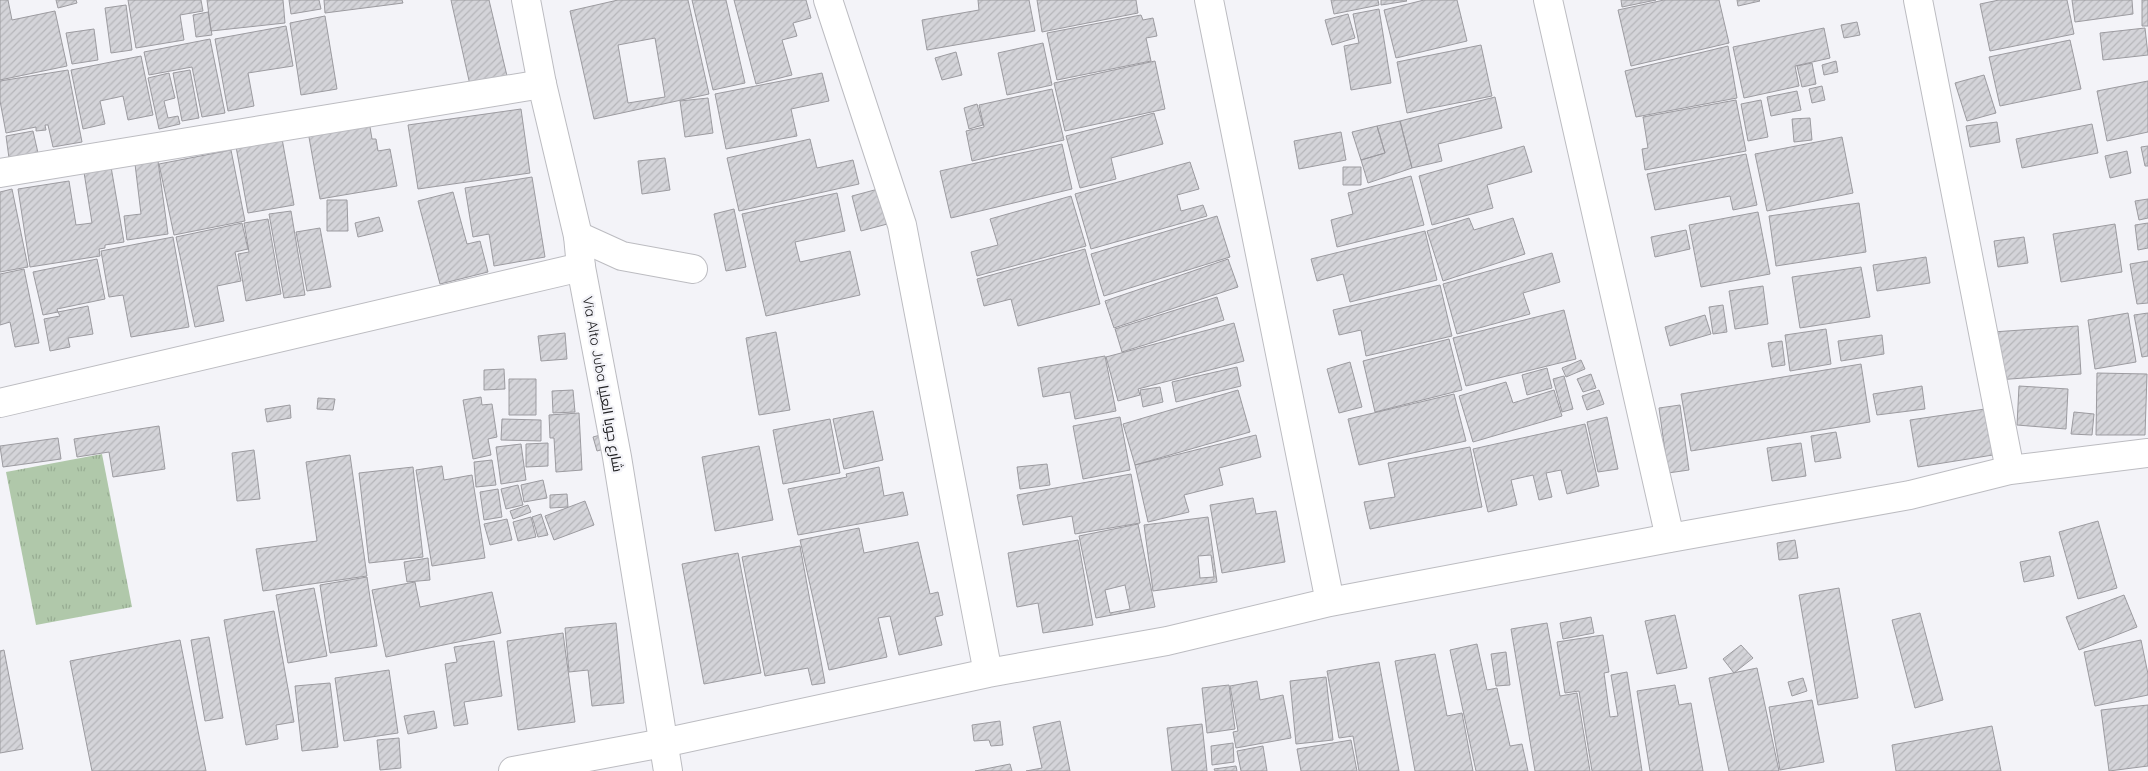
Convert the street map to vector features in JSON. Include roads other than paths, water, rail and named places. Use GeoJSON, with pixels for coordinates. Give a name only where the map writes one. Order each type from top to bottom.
{"type":"FeatureCollection","features":[{"type":"Feature","properties":{"kind":"street","name":"Via Alto Juba شارع جوبا العليا"},"geometry":{"type":"LineString","coordinates":[[526,0],[542,84],[578,236],[581,267],[617,457],[668,771]]}},
{"type":"Feature","properties":{"kind":"street"},"geometry":{"type":"LineString","coordinates":[[828,0],[902,225],[988,673]]}},
{"type":"Feature","properties":{"kind":"street"},"geometry":{"type":"LineString","coordinates":[[1209,0],[1330,602]]}},
{"type":"Feature","properties":{"kind":"street"},"geometry":{"type":"LineString","coordinates":[[1548,0],[1670,538]]}},
{"type":"Feature","properties":{"kind":"street"},"geometry":{"type":"LineString","coordinates":[[1918,0],[2010,470]]}},
{"type":"Feature","properties":{"kind":"street"},"geometry":{"type":"LineString","coordinates":[[0,173],[542,84]]}},
{"type":"Feature","properties":{"kind":"street"},"geometry":{"type":"LineString","coordinates":[[578,236],[622,256],[694,269]]}},
{"type":"Feature","properties":{"kind":"street"},"geometry":{"type":"LineString","coordinates":[[0,403],[581,267]]}},
{"type":"Feature","properties":{"kind":"street"},"geometry":{"type":"LineString","coordinates":[[514,771],[663,743],[988,673],[1167,641],[1330,602],[1910,495],[2010,470],[2148,453]]}}]}
